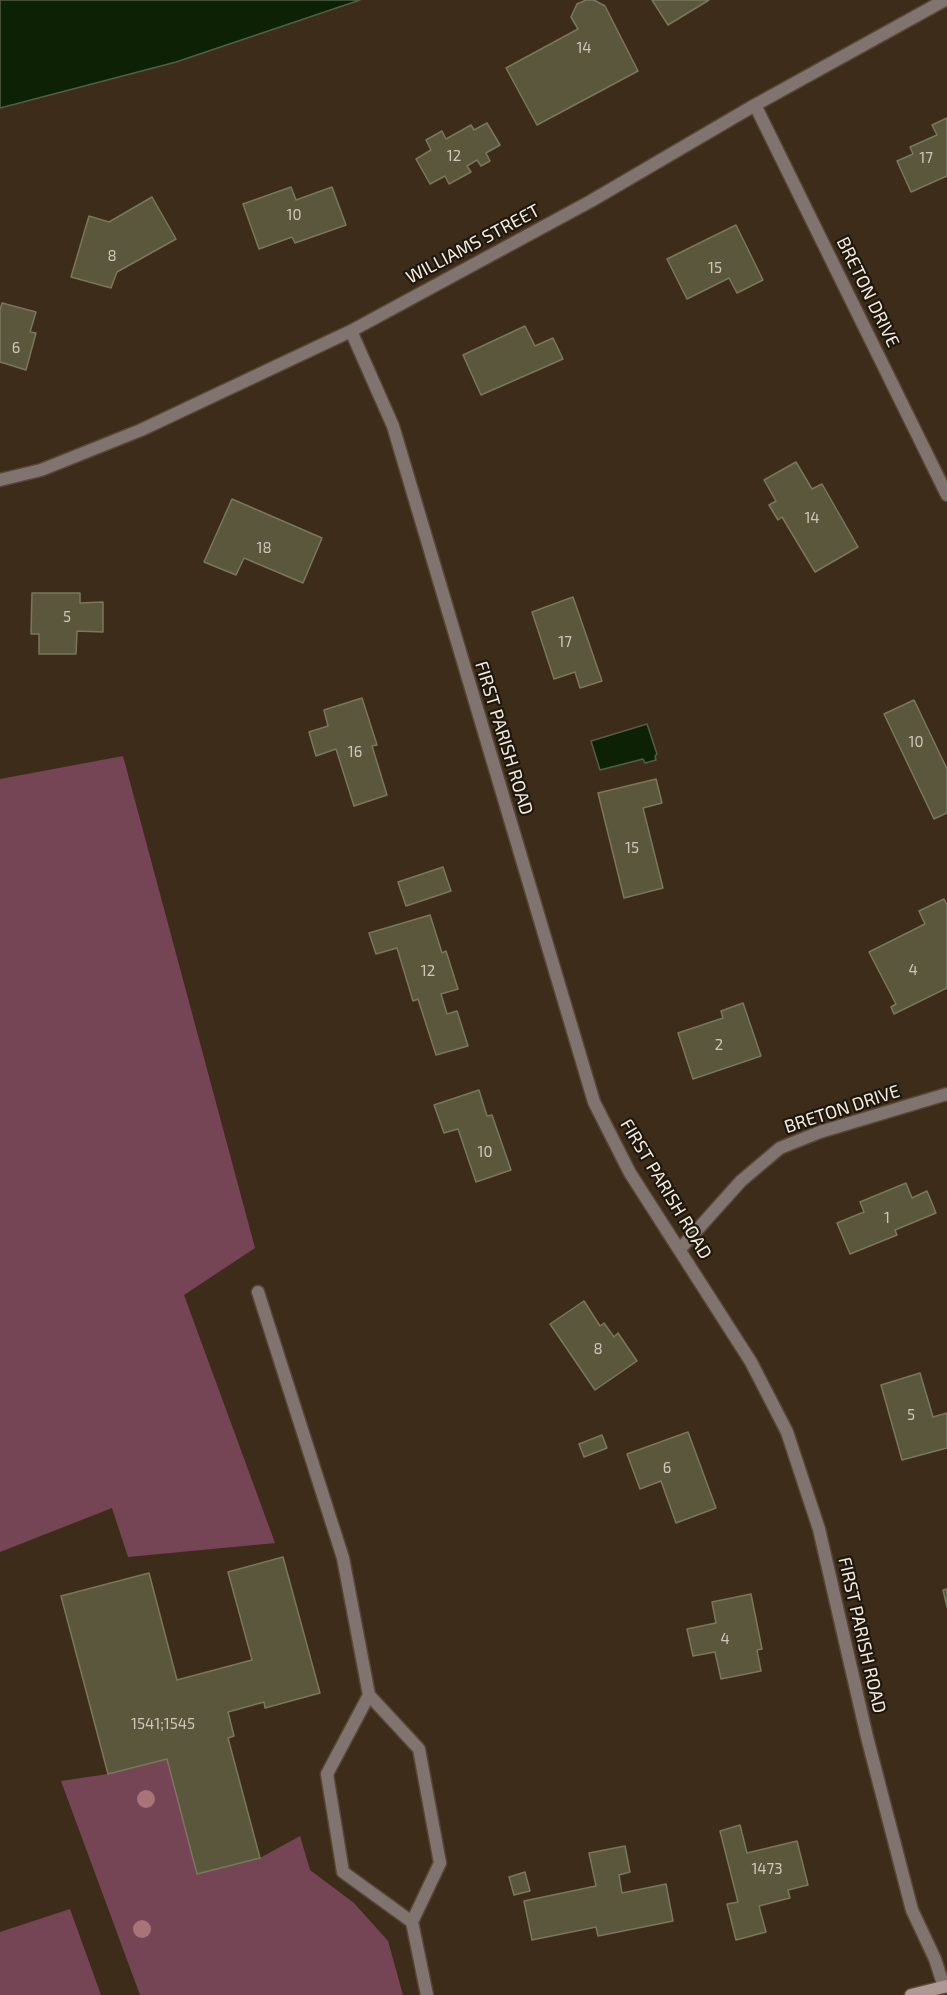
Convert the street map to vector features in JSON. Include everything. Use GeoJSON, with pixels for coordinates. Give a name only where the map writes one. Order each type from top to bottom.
{"type":"FeatureCollection","features":[{"type":"Feature","properties":{"kind":"main road"},"geometry":{"type":"LineString","coordinates":[[911,1995],[946,1991]]}},
{"type":"Feature","properties":{"kind":"street","name":"WILLIAMS STREET"},"geometry":{"type":"LineString","coordinates":[[0,480],[41,470],[141,430],[351,331],[591,201],[755,105],[945,0]]}},
{"type":"Feature","properties":{"kind":"street","name":"BRETON DRIVE"},"geometry":{"type":"LineString","coordinates":[[755,105],[947,495]]}},
{"type":"Feature","properties":{"kind":"street","name":"FIRST PARISH ROAD"},"geometry":{"type":"LineString","coordinates":[[351,331],[393,426],[594,1102],[630,1173],[751,1362],[787,1432],[819,1529],[867,1737],[912,1910],[935,1959],[946,1991]]}},
{"type":"Feature","properties":{"kind":"street","name":"BRETON DRIVE"},"geometry":{"type":"LineString","coordinates":[[680,1249],[741,1181],[780,1148],[820,1132],[947,1094]]}},
{"type":"Feature","properties":{"kind":"street"},"geometry":{"type":"LineString","coordinates":[[258,1292],[343,1558],[369,1695],[419,1749],[440,1863],[412,1922],[427,1995]]}},
{"type":"Feature","properties":{"kind":"street"},"geometry":{"type":"LineString","coordinates":[[369,1695],[327,1774],[343,1872],[412,1922]]}},
{"type":"Feature","properties":{"kind":"shaded area"},"geometry":{"type":"Polygon","coordinates":[[[0,0],[360,0],[176,62],[0,108],[0,0]]]}},
{"type":"Feature","properties":{"kind":"shaded area"},"geometry":{"type":"Polygon","coordinates":[[[647,724],[657,754],[656,760],[645,763],[643,759],[600,770],[591,741],[647,724]]]}},
{"type":"Feature","properties":{"kind":"shaded area"},"geometry":{"type":"Polygon","coordinates":[[[123,756],[255,1248],[184,1295],[275,1543],[128,1557],[112,1508],[0,1552],[0,779],[123,756]]]}},
{"type":"Feature","properties":{"kind":"shaded area"},"geometry":{"type":"Polygon","coordinates":[[[167,1759],[260,1858],[300,1836],[310,1870],[354,1903],[388,1941],[403,1995],[140,1995],[61,1781],[108,1774],[167,1759]]]}},
{"type":"Feature","properties":{"kind":"shaded area"},"geometry":{"type":"Polygon","coordinates":[[[70,1909],[101,1995],[0,1995],[0,1932],[70,1909]]]}},
{"type":"Feature","properties":{"kind":"building"},"geometry":{"type":"Polygon","coordinates":[[[586,0],[594,0],[605,6],[638,71],[537,125],[506,68],[578,29],[571,17],[577,4],[586,0]]]}},
{"type":"Feature","properties":{"kind":"building"},"geometry":{"type":"Polygon","coordinates":[[[652,0],[709,0],[668,25],[652,0]]]}},
{"type":"Feature","properties":{"kind":"building"},"geometry":{"type":"Polygon","coordinates":[[[947,118],[947,176],[911,192],[897,161],[913,154],[910,147],[937,135],[932,125],[947,118]]]}},
{"type":"Feature","properties":{"kind":"building"},"geometry":{"type":"Polygon","coordinates":[[[487,123],[500,145],[486,153],[490,161],[481,166],[477,160],[467,166],[471,172],[449,184],[445,176],[430,184],[416,159],[431,150],[426,140],[442,131],[446,139],[471,125],[474,130],[487,123]]]}},
{"type":"Feature","properties":{"kind":"building"},"geometry":{"type":"Polygon","coordinates":[[[291,187],[296,200],[332,187],[346,225],[295,243],[292,237],[259,249],[243,204],[291,187]]]}},
{"type":"Feature","properties":{"kind":"building"},"geometry":{"type":"Polygon","coordinates":[[[152,197],[176,239],[117,272],[111,288],[71,277],[89,216],[109,222],[152,197]]]}},
{"type":"Feature","properties":{"kind":"building"},"geometry":{"type":"Polygon","coordinates":[[[736,225],[763,280],[737,293],[729,278],[687,299],[667,259],[736,225]]]}},
{"type":"Feature","properties":{"kind":"building"},"geometry":{"type":"Polygon","coordinates":[[[2,303],[36,312],[30,332],[36,333],[26,370],[0,362],[2,303]]]}},
{"type":"Feature","properties":{"kind":"building"},"geometry":{"type":"Polygon","coordinates":[[[525,326],[535,346],[553,338],[563,359],[481,395],[463,355],[525,326]]]}},
{"type":"Feature","properties":{"kind":"building"},"geometry":{"type":"Polygon","coordinates":[[[796,462],[812,489],[822,484],[858,547],[815,572],[782,517],[778,520],[769,505],[776,501],[764,480],[796,462]]]}},
{"type":"Feature","properties":{"kind":"building"},"geometry":{"type":"Polygon","coordinates":[[[232,499],[322,538],[303,583],[244,558],[236,575],[204,562],[232,499]]]}},
{"type":"Feature","properties":{"kind":"building"},"geometry":{"type":"Polygon","coordinates":[[[32,593],[80,593],[80,603],[103,602],[103,632],[77,631],[76,654],[39,654],[39,634],[31,634],[32,593]]]}},
{"type":"Feature","properties":{"kind":"building"},"geometry":{"type":"Polygon","coordinates":[[[573,597],[602,681],[580,688],[575,672],[554,679],[532,612],[573,597]]]}},
{"type":"Feature","properties":{"kind":"building"},"geometry":{"type":"Polygon","coordinates":[[[362,698],[377,745],[372,746],[387,795],[354,806],[336,749],[316,756],[309,732],[328,726],[324,710],[362,698]]]}},
{"type":"Feature","properties":{"kind":"building"},"geometry":{"type":"Polygon","coordinates":[[[914,700],[947,769],[947,813],[934,819],[884,714],[914,700]]]}},
{"type":"Feature","properties":{"kind":"building"},"geometry":{"type":"Polygon","coordinates":[[[656,779],[662,803],[643,808],[663,888],[624,898],[598,793],[656,779]]]}},
{"type":"Feature","properties":{"kind":"building"},"geometry":{"type":"Polygon","coordinates":[[[443,867],[451,891],[406,906],[398,882],[443,867]]]}},
{"type":"Feature","properties":{"kind":"building"},"geometry":{"type":"Polygon","coordinates":[[[944,899],[947,905],[947,988],[894,1014],[891,1007],[896,1004],[869,952],[925,924],[919,911],[944,899]]]}},
{"type":"Feature","properties":{"kind":"building"},"geometry":{"type":"Polygon","coordinates":[[[430,915],[442,953],[446,951],[458,989],[441,994],[447,1014],[457,1011],[468,1046],[436,1055],[418,999],[413,1001],[397,948],[376,954],[369,933],[430,915]]]}},
{"type":"Feature","properties":{"kind":"building"},"geometry":{"type":"Polygon","coordinates":[[[743,1003],[761,1056],[693,1079],[678,1033],[723,1018],[721,1011],[743,1003]]]}},
{"type":"Feature","properties":{"kind":"building"},"geometry":{"type":"Polygon","coordinates":[[[479,1090],[487,1116],[492,1115],[511,1170],[476,1182],[458,1129],[444,1133],[434,1105],[479,1090]]]}},
{"type":"Feature","properties":{"kind":"building"},"geometry":{"type":"Polygon","coordinates":[[[906,1183],[912,1198],[927,1191],[936,1213],[895,1230],[897,1235],[850,1254],[837,1223],[864,1212],[860,1202],[906,1183]]]}},
{"type":"Feature","properties":{"kind":"building"},"geometry":{"type":"Polygon","coordinates":[[[584,1301],[600,1326],[604,1323],[614,1337],[618,1333],[637,1361],[595,1390],[550,1324],[584,1301]]]}},
{"type":"Feature","properties":{"kind":"building"},"geometry":{"type":"Polygon","coordinates":[[[920,1373],[933,1417],[947,1413],[947,1448],[902,1460],[881,1385],[920,1373]]]}},
{"type":"Feature","properties":{"kind":"building"},"geometry":{"type":"Polygon","coordinates":[[[688,1432],[716,1508],[676,1523],[661,1481],[640,1489],[627,1454],[688,1432]]]}},
{"type":"Feature","properties":{"kind":"building"},"geometry":{"type":"Polygon","coordinates":[[[602,1435],[607,1448],[584,1457],[579,1444],[602,1435]]]}},
{"type":"Feature","properties":{"kind":"building"},"geometry":{"type":"Polygon","coordinates":[[[283,1557],[320,1693],[265,1708],[264,1702],[228,1712],[234,1736],[228,1738],[260,1858],[197,1874],[167,1759],[108,1774],[61,1596],[149,1573],[177,1680],[252,1660],[228,1572],[283,1557]]]}},
{"type":"Feature","properties":{"kind":"building"},"geometry":{"type":"Polygon","coordinates":[[[947,1589],[947,1607],[943,1590],[947,1589]]]}},
{"type":"Feature","properties":{"kind":"building"},"geometry":{"type":"Polygon","coordinates":[[[751,1594],[762,1649],[757,1650],[761,1671],[721,1679],[715,1652],[693,1656],[687,1629],[716,1623],[712,1602],[751,1594]]]}},
{"type":"Feature","properties":{"kind":"building"},"geometry":{"type":"Polygon","coordinates":[[[740,1825],[747,1853],[797,1841],[808,1885],[788,1890],[790,1898],[759,1906],[766,1932],[736,1940],[727,1904],[738,1902],[720,1831],[740,1825]]]}},
{"type":"Feature","properties":{"kind":"building"},"geometry":{"type":"Polygon","coordinates":[[[625,1846],[630,1872],[619,1875],[622,1893],[666,1884],[673,1921],[598,1936],[596,1927],[532,1940],[524,1901],[596,1886],[589,1853],[625,1846]]]}},
{"type":"Feature","properties":{"kind":"building"},"geometry":{"type":"Polygon","coordinates":[[[525,1872],[530,1891],[514,1895],[509,1877],[525,1872]]]}}]}
